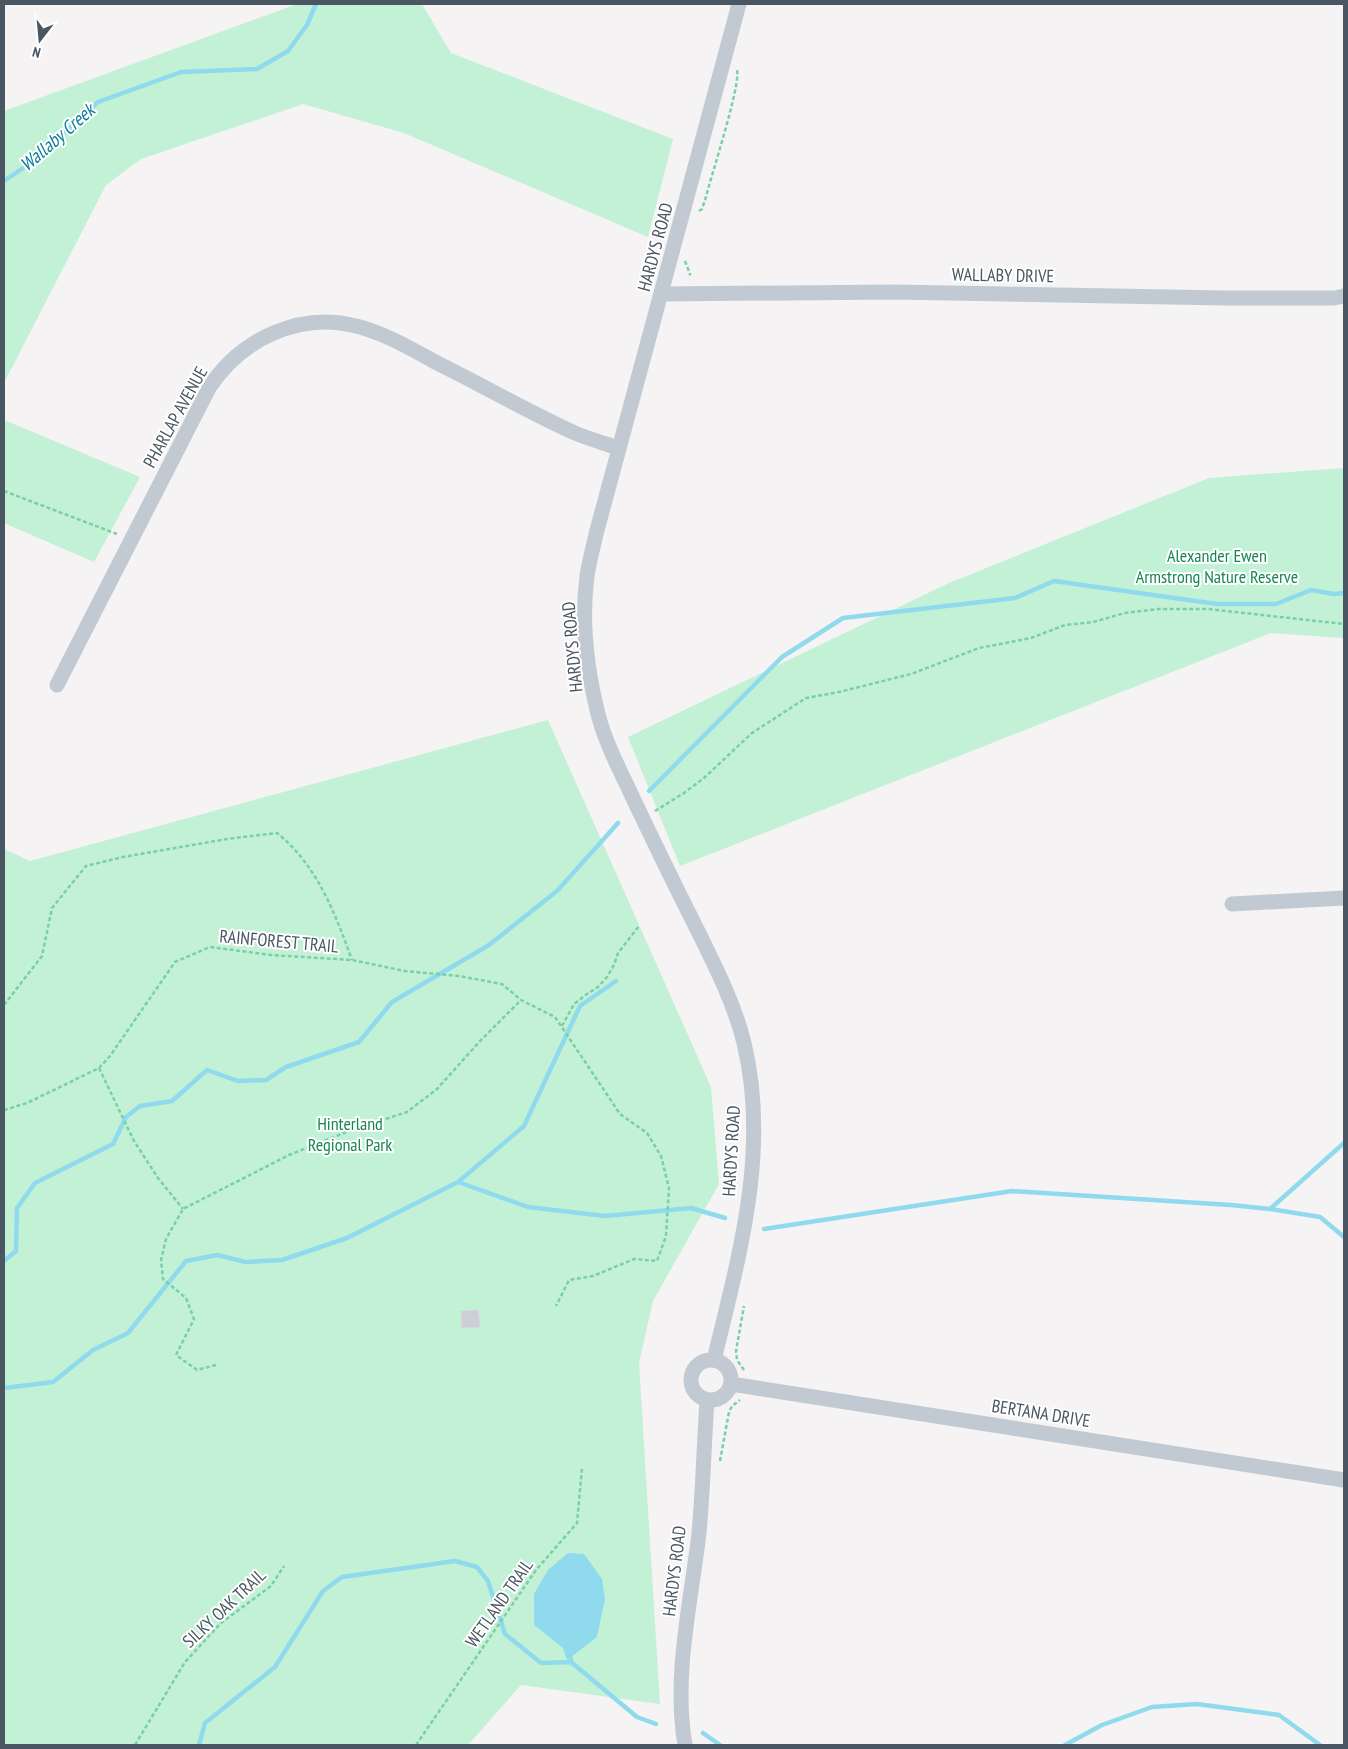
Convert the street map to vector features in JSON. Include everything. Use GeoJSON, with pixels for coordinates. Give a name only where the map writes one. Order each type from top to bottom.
{"type":"FeatureCollection","features":[{"type":"Feature","properties":{"kind":"street","name":"HARDYS ROAD"},"geometry":{"type":"LineString","coordinates":[[714,1360],[744,1235],[755,1130],[752,1084],[744,1042],[726,991],[613,757],[598,716],[589,670],[586,624],[587,576],[618,448],[739,4]]}},
{"type":"Feature","properties":{"kind":"street","name":"WALLABY DRIVE"},"geometry":{"type":"LineString","coordinates":[[661,294],[894,292],[1226,298],[1334,298],[1344,296]]}},
{"type":"Feature","properties":{"kind":"street","name":"PHARLAP AVENUE"},"geometry":{"type":"LineString","coordinates":[[56,685],[209,388],[220,371],[244,351],[269,335],[301,324],[322,322],[357,326],[380,334],[576,433],[618,448]]}},
{"type":"Feature","properties":{"kind":"street"},"geometry":{"type":"LineString","coordinates":[[1232,904],[1344,898]]}},
{"type":"Feature","properties":{"kind":"street"},"geometry":{"type":"LineString","coordinates":[[706,1360],[714,1360],[720,1362],[730,1371],[731,1384],[728,1391],[722,1397],[715,1400],[707,1400],[700,1398],[694,1392],[690,1378],[698,1364],[706,1360]]}},
{"type":"Feature","properties":{"kind":"street","name":"BERTANA DRIVE"},"geometry":{"type":"LineString","coordinates":[[731,1384],[1344,1480]]}},
{"type":"Feature","properties":{"kind":"street","name":"HARDYS ROAD"},"geometry":{"type":"LineString","coordinates":[[685,1745],[681,1703],[683,1651],[699,1533],[707,1400]]}},
{"type":"Feature","properties":{"kind":"path"},"geometry":{"type":"LineString","coordinates":[[4,491],[130,539]]}},
{"type":"Feature","properties":{"kind":"path"},"geometry":{"type":"LineString","coordinates":[[642,818],[684,793],[704,778],[752,733],[806,698],[839,692],[911,674],[979,648],[1030,638],[1065,625],[1093,622],[1125,613],[1158,609],[1208,609],[1344,624]]}},
{"type":"Feature","properties":{"kind":"path"},"geometry":{"type":"LineString","coordinates":[[4,1005],[42,956],[52,908],[86,866],[123,857],[227,839],[277,833],[287,841],[315,875],[335,912],[352,960]]}},
{"type":"Feature","properties":{"kind":"path"},"geometry":{"type":"LineString","coordinates":[[562,1026],[574,1004],[598,987],[607,977],[614,965],[618,952],[640,926]]}},
{"type":"Feature","properties":{"kind":"path","name":"RAINFOREST TRAIL"},"geometry":{"type":"LineString","coordinates":[[4,1110],[27,1103],[99,1068],[110,1056],[175,962],[210,947],[272,955],[352,960],[502,984],[521,1000],[555,1017],[620,1114],[647,1133],[661,1156],[669,1188],[666,1236],[657,1261],[634,1259],[593,1276],[569,1280],[556,1306]]}},
{"type":"Feature","properties":{"kind":"path"},"geometry":{"type":"LineString","coordinates":[[216,1365],[197,1370],[176,1355],[194,1319],[186,1298],[163,1279],[161,1260],[166,1239],[183,1209],[289,1155],[349,1131],[407,1112],[437,1088],[521,1000]]}},
{"type":"Feature","properties":{"kind":"path"},"geometry":{"type":"LineString","coordinates":[[99,1068],[134,1141],[158,1178],[183,1209]]}},
{"type":"Feature","properties":{"kind":"path"},"geometry":{"type":"LineString","coordinates":[[745,1297],[736,1351],[737,1360],[741,1368],[746,1372]]}},
{"type":"Feature","properties":{"kind":"path","name":"WETLAND TRAIL"},"geometry":{"type":"LineString","coordinates":[[416,1745],[536,1570],[577,1523],[582,1468]]}},
{"type":"Feature","properties":{"kind":"path","name":"SILKY OAK TRAIL"},"geometry":{"type":"LineString","coordinates":[[135,1745],[185,1662],[222,1623],[271,1586],[284,1566]]}},
{"type":"Feature","properties":{"kind":"green space"},"geometry":{"type":"Polygon","coordinates":[[[297,4],[422,4],[451,53],[673,139],[648,237],[404,133],[303,104],[141,159],[106,185],[4,383],[4,111],[297,4]]]}},
{"type":"Feature","properties":{"kind":"green space"},"geometry":{"type":"Polygon","coordinates":[[[4,420],[140,477],[94,562],[4,523],[4,420]]]}},
{"type":"Feature","properties":{"kind":"green space","name":"Alexander Ewen Armstrong Nature Reserve"},"geometry":{"type":"Polygon","coordinates":[[[1344,468],[1344,638],[1271,633],[680,866],[628,737],[949,583],[1209,478],[1344,468]]]}},
{"type":"Feature","properties":{"kind":"green space","name":"Hinterland Regional Park"},"geometry":{"type":"Polygon","coordinates":[[[548,720],[711,1087],[719,1184],[653,1301],[639,1363],[660,1704],[521,1685],[468,1745],[4,1745],[4,849],[30,861],[548,720]]]}},
{"type":"Feature","properties":{"kind":"water"},"geometry":{"type":"Polygon","coordinates":[[[568,1553],[584,1554],[602,1579],[605,1599],[597,1637],[567,1660],[563,1648],[534,1625],[534,1594],[548,1570],[568,1553]]]}},
{"type":"Feature","properties":{"kind":"building"},"geometry":{"type":"Polygon","coordinates":[[[478,1310],[480,1327],[462,1328],[461,1311],[478,1310]]]}},
{"type":"Feature","properties":{"kind":"waterway","name":"Wallaby Creek"},"geometry":{"type":"LineString","coordinates":[[4,181],[35,160],[98,102],[181,72],[257,69],[288,51],[307,25],[316,4]]}},
{"type":"Feature","properties":{"kind":"waterway"},"geometry":{"type":"LineString","coordinates":[[649,791],[782,657],[843,618],[1015,598],[1054,581],[1217,604],[1276,604],[1311,590],[1334,594],[1344,593]]}},
{"type":"Feature","properties":{"kind":"waterway"},"geometry":{"type":"LineString","coordinates":[[4,1261],[16,1251],[17,1208],[35,1183],[113,1144],[126,1117],[140,1106],[172,1101],[207,1070],[238,1081],[266,1080],[286,1067],[359,1042],[392,1002],[489,945],[557,891],[618,823]]}},
{"type":"Feature","properties":{"kind":"waterway"},"geometry":{"type":"LineString","coordinates":[[4,1388],[53,1382],[93,1350],[128,1333],[186,1261],[217,1255],[246,1262],[282,1260],[347,1238],[458,1182],[524,1126],[580,1006],[616,981]]}},
{"type":"Feature","properties":{"kind":"waterway"},"geometry":{"type":"LineString","coordinates":[[1270,1209],[1344,1143]]}},
{"type":"Feature","properties":{"kind":"waterway"},"geometry":{"type":"LineString","coordinates":[[458,1182],[528,1207],[605,1216],[691,1208],[725,1218]]}},
{"type":"Feature","properties":{"kind":"waterway"},"geometry":{"type":"LineString","coordinates":[[764,1229],[1012,1191],[1270,1209],[1320,1217],[1344,1237]]}},
{"type":"Feature","properties":{"kind":"waterway"},"geometry":{"type":"LineString","coordinates":[[199,1745],[205,1723],[275,1667],[323,1591],[342,1577],[455,1561],[477,1567],[488,1581],[505,1634],[541,1663],[571,1662]]}},
{"type":"Feature","properties":{"kind":"waterway"},"geometry":{"type":"LineString","coordinates":[[570,1653],[571,1662],[637,1717],[656,1724]]}},
{"type":"Feature","properties":{"kind":"waterway"},"geometry":{"type":"LineString","coordinates":[[1065,1745],[1102,1725],[1152,1707],[1197,1704],[1279,1715],[1320,1745]]}},
{"type":"Feature","properties":{"kind":"waterway"},"geometry":{"type":"LineString","coordinates":[[703,1733],[720,1745]]}}]}
